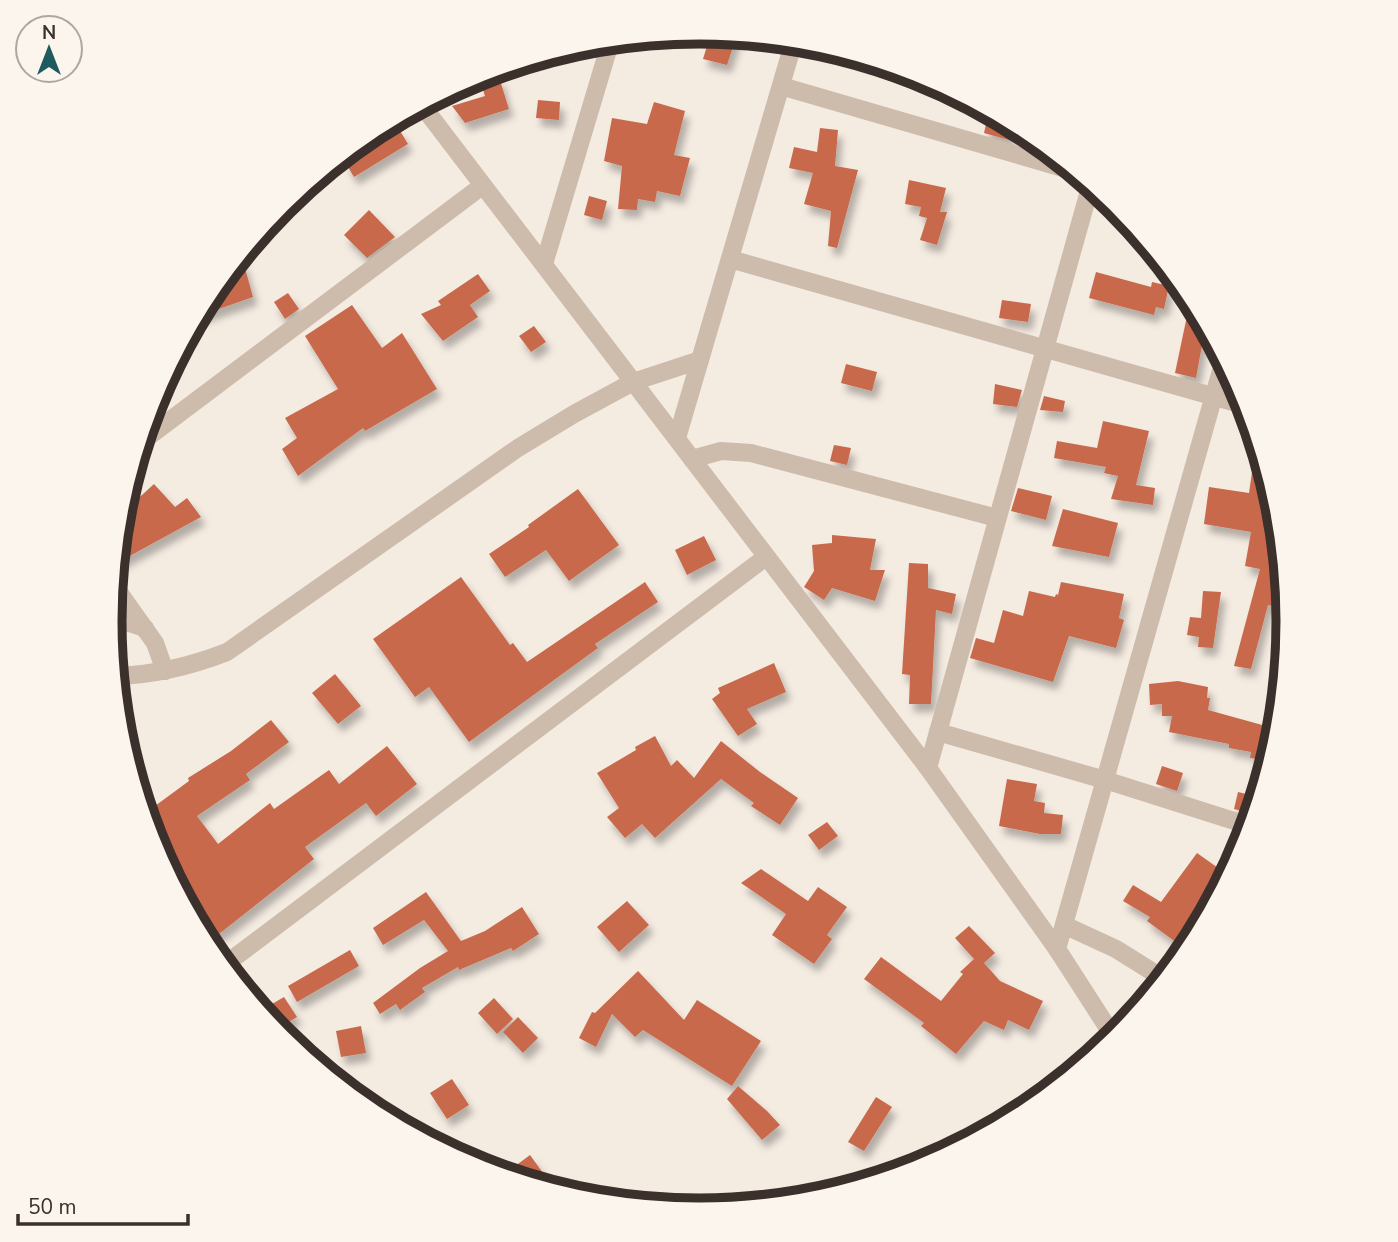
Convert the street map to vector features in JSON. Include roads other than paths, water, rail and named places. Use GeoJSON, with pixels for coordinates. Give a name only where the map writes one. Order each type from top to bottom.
{"type":"FeatureCollection","features":[{"type":"Feature","properties":{"kind":"street"},"geometry":{"type":"LineString","coordinates":[[544,264],[608,52]]}},
{"type":"Feature","properties":{"kind":"street"},"geometry":{"type":"LineString","coordinates":[[677,438],[791,52]]}},
{"type":"Feature","properties":{"kind":"street"},"geometry":{"type":"LineString","coordinates":[[780,86],[1052,165]]}},
{"type":"Feature","properties":{"kind":"street"},"geometry":{"type":"LineString","coordinates":[[427,112],[928,768],[1057,949],[1108,1028]]}},
{"type":"Feature","properties":{"kind":"street"},"geometry":{"type":"LineString","coordinates":[[153,434],[482,186]]}},
{"type":"Feature","properties":{"kind":"street"},"geometry":{"type":"LineString","coordinates":[[928,768],[1088,195]]}},
{"type":"Feature","properties":{"kind":"street"},"geometry":{"type":"LineString","coordinates":[[730,259],[1233,402]]}},
{"type":"Feature","properties":{"kind":"street"},"geometry":{"type":"LineString","coordinates":[[125,675],[188,666],[227,652],[518,448],[633,382],[700,360]]}},
{"type":"Feature","properties":{"kind":"street"},"geometry":{"type":"LineString","coordinates":[[1057,949],[1220,373]]}},
{"type":"Feature","properties":{"kind":"street"},"geometry":{"type":"LineString","coordinates":[[692,459],[721,451],[751,453],[998,518]]}},
{"type":"Feature","properties":{"kind":"street"},"geometry":{"type":"LineString","coordinates":[[232,959],[765,557]]}},
{"type":"Feature","properties":{"kind":"street"},"geometry":{"type":"LineString","coordinates":[[123,597],[145,628],[161,656],[165,671]]}},
{"type":"Feature","properties":{"kind":"street"},"geometry":{"type":"LineString","coordinates":[[122,621],[145,628]]}},
{"type":"Feature","properties":{"kind":"street"},"geometry":{"type":"LineString","coordinates":[[938,732],[1240,822]]}},
{"type":"Feature","properties":{"kind":"street"},"geometry":{"type":"LineString","coordinates":[[1064,925],[1116,949],[1156,974]]}}]}
